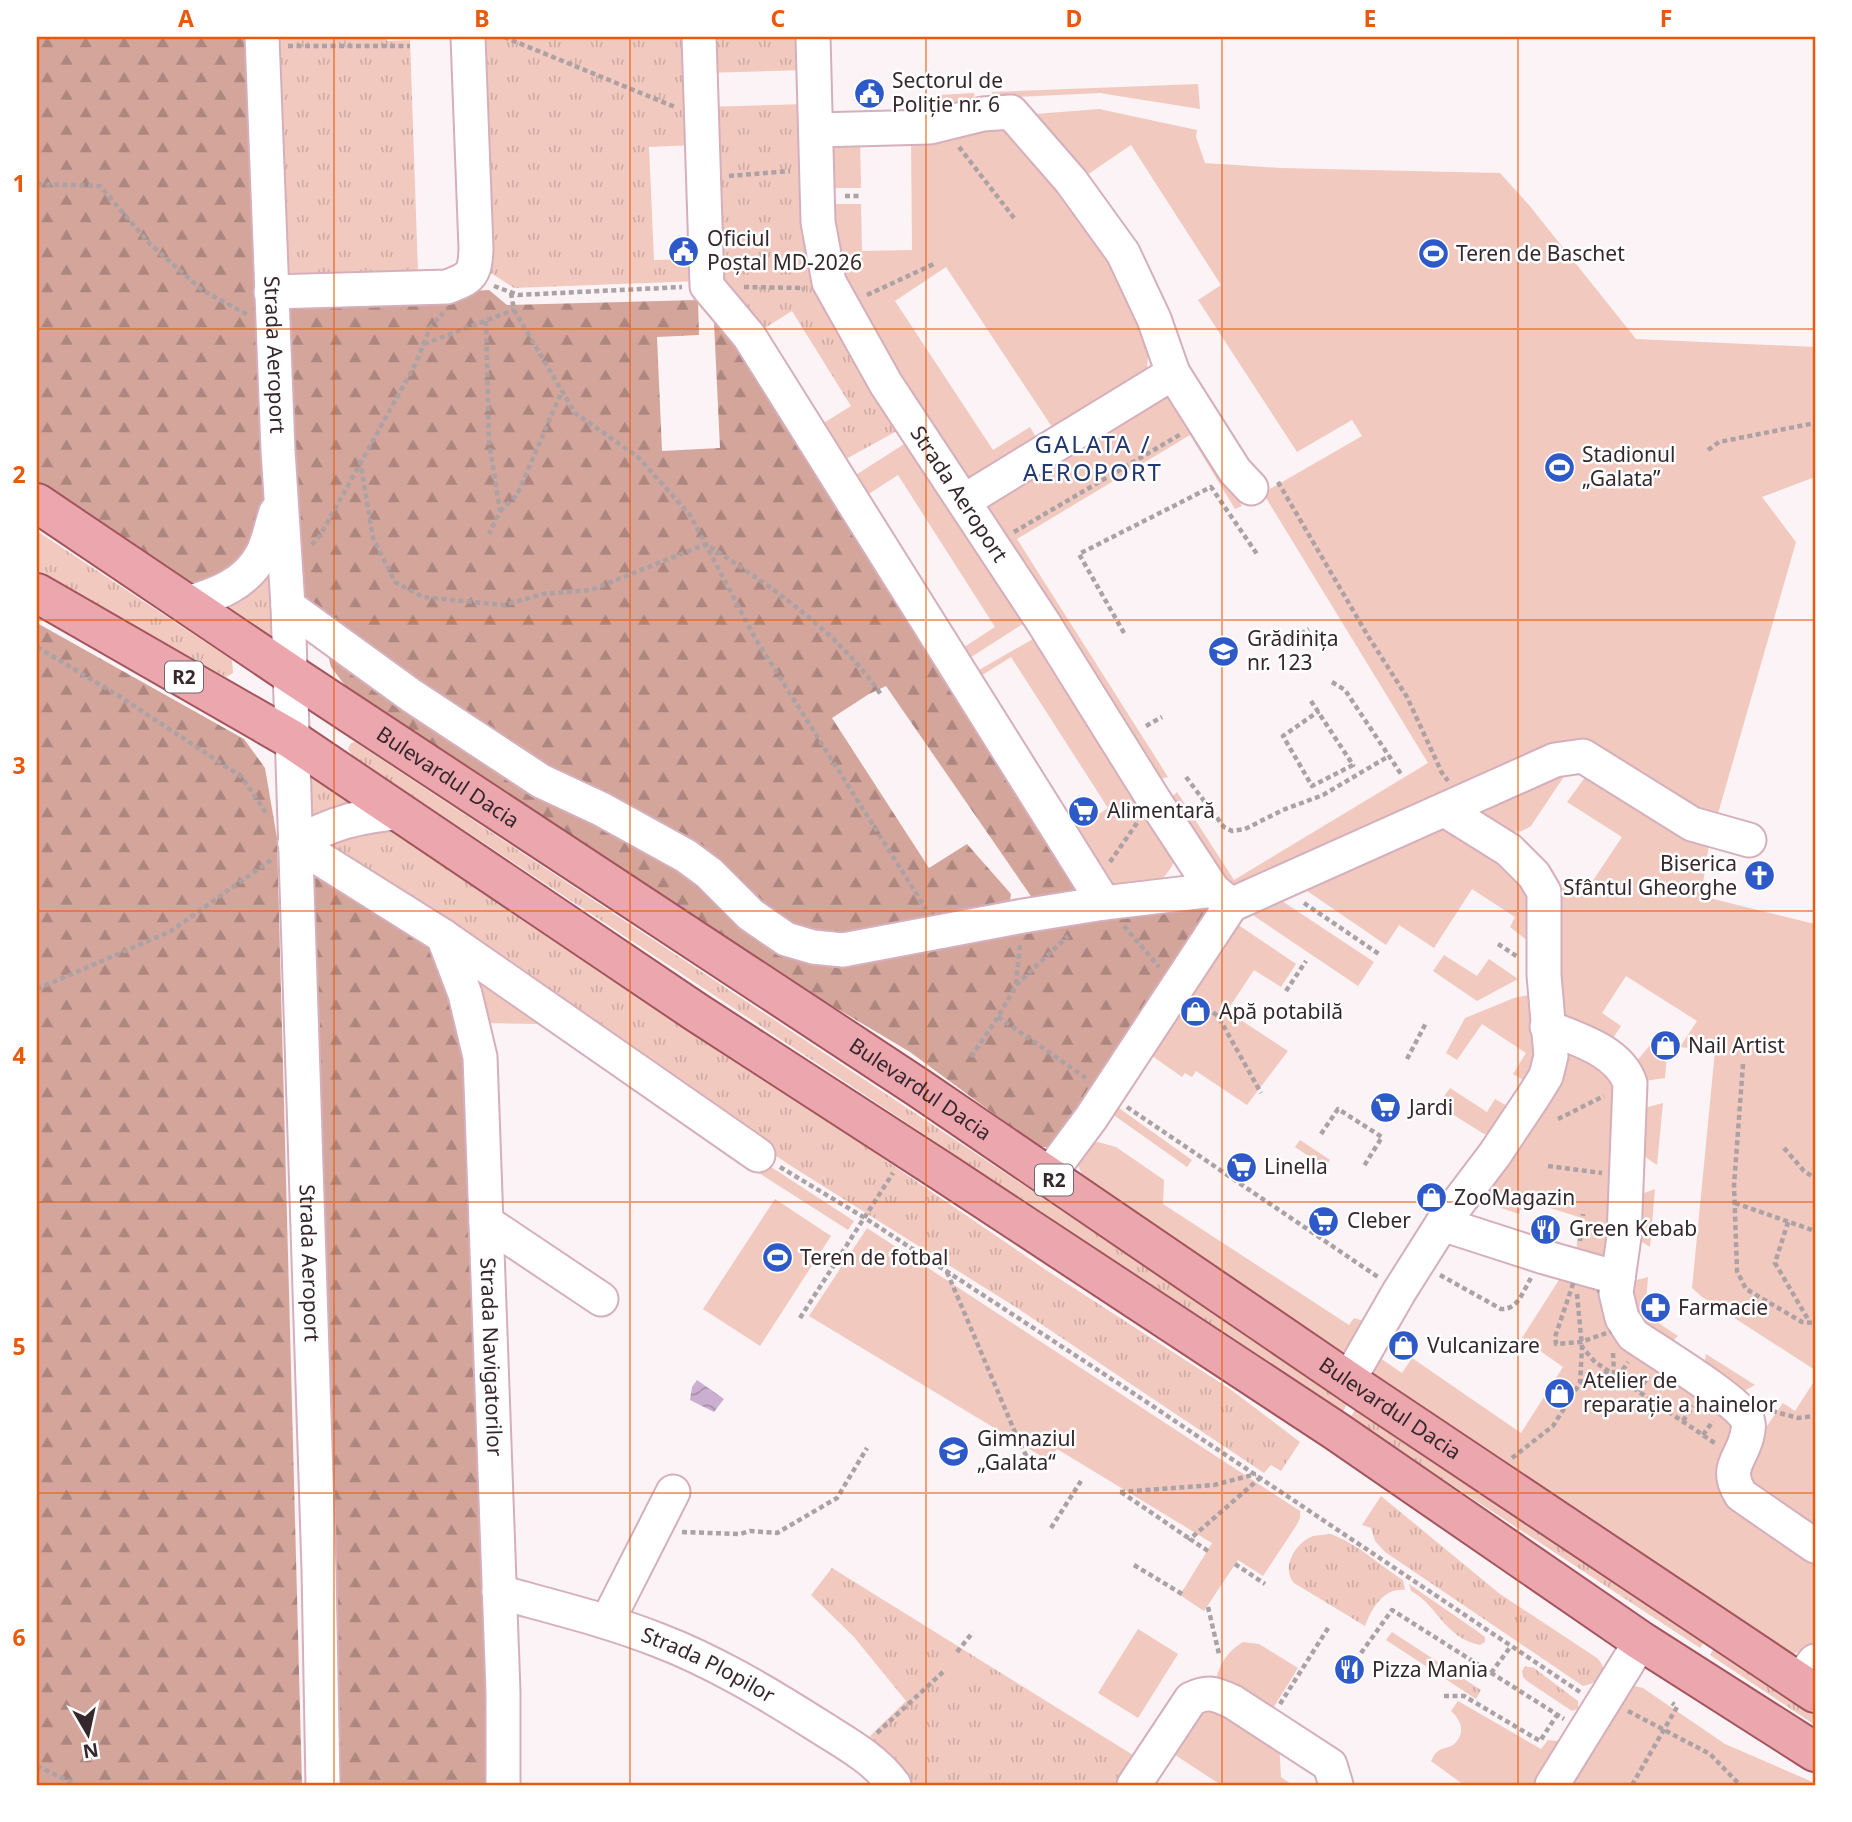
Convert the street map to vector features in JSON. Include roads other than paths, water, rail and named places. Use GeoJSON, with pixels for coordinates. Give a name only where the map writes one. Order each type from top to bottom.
{"type":"FeatureCollection","features":[{"type":"Feature","properties":{"kind":"main road","name":"Bulevardul Dacia"},"geometry":{"type":"LineString","coordinates":[[37,503],[289,673],[897,1073],[1348,1381],[1810,1679]]}},
{"type":"Feature","properties":{"kind":"main road","name":"R2"},"geometry":{"type":"LineString","coordinates":[[37,593],[292,739],[696,1012],[1336,1431],[1641,1641],[1815,1752]]}},
{"type":"Feature","properties":{"kind":"street"},"geometry":{"type":"LineString","coordinates":[[271,292],[447,287],[465,279],[475,267],[468,37]]}},
{"type":"Feature","properties":{"kind":"street"},"geometry":{"type":"LineString","coordinates":[[699,37],[707,286],[748,336],[1099,895]]}},
{"type":"Feature","properties":{"kind":"street","name":"Strada Aeroport"},"geometry":{"type":"LineString","coordinates":[[814,37],[821,246],[847,293],[886,384],[1043,622],[1153,800],[1222,898]]}},
{"type":"Feature","properties":{"kind":"street","name":"Strada Aeroport"},"geometry":{"type":"LineString","coordinates":[[262,42],[271,292],[288,606],[319,1556],[323,1785]]}},
{"type":"Feature","properties":{"kind":"street"},"geometry":{"type":"LineString","coordinates":[[816,130],[930,127],[983,114],[1011,112],[1071,181],[1122,253],[1154,319],[1173,373],[1235,471],[1262,482]]}},
{"type":"Feature","properties":{"kind":"street"},"geometry":{"type":"LineString","coordinates":[[964,501],[1173,373]]}},
{"type":"Feature","properties":{"kind":"street"},"geometry":{"type":"LineString","coordinates":[[187,603],[220,594],[244,577],[262,554],[281,496]]}},
{"type":"Feature","properties":{"kind":"street"},"geometry":{"type":"LineString","coordinates":[[288,606],[412,696],[541,781],[601,809],[687,856],[709,873],[751,915],[786,939],[813,947],[843,950],[1023,916],[1099,895],[1222,898],[1278,884],[1555,760],[1583,756],[1692,824],[1749,840]]}},
{"type":"Feature","properties":{"kind":"street"},"geometry":{"type":"LineString","coordinates":[[1348,1381],[1442,1224],[1495,1154],[1546,1076],[1551,1056],[1543,955],[1544,891],[1540,883],[1509,850],[1454,805]]}},
{"type":"Feature","properties":{"kind":"street"},"geometry":{"type":"LineString","coordinates":[[295,843],[330,825],[360,816],[401,812]]}},
{"type":"Feature","properties":{"kind":"street"},"geometry":{"type":"LineString","coordinates":[[295,843],[443,936],[758,1155]]}},
{"type":"Feature","properties":{"kind":"street"},"geometry":{"type":"LineString","coordinates":[[1048,1176],[1091,1118],[1177,987],[1222,898]]}},
{"type":"Feature","properties":{"kind":"street","name":"Strada Navigatorilor"},"geometry":{"type":"LineString","coordinates":[[443,936],[465,994],[480,1057],[499,1592],[510,1781]]}},
{"type":"Feature","properties":{"kind":"street"},"geometry":{"type":"LineString","coordinates":[[1547,1027],[1610,1057],[1625,1069],[1630,1083],[1624,1237],[1618,1278],[1618,1306],[1626,1327],[1633,1335],[1721,1395],[1748,1420],[1748,1431],[1732,1470],[1734,1483],[1741,1495],[1815,1546]]}},
{"type":"Feature","properties":{"kind":"street"},"geometry":{"type":"LineString","coordinates":[[486,1222],[601,1299]]}},
{"type":"Feature","properties":{"kind":"street"},"geometry":{"type":"LineString","coordinates":[[1442,1224],[1564,1267],[1618,1278]]}},
{"type":"Feature","properties":{"kind":"street"},"geometry":{"type":"LineString","coordinates":[[607,1622],[673,1492]]}},
{"type":"Feature","properties":{"kind":"street","name":"Strada Plopilor"},"geometry":{"type":"LineString","coordinates":[[499,1592],[607,1622],[661,1641],[721,1670],[769,1695],[857,1751],[884,1772],[894,1785]]}},
{"type":"Feature","properties":{"kind":"street"},"geometry":{"type":"LineString","coordinates":[[1552,1785],[1641,1641]]}},
{"type":"Feature","properties":{"kind":"street"},"geometry":{"type":"LineString","coordinates":[[1134,1785],[1191,1699],[1203,1693],[1217,1695],[1233,1702],[1330,1765],[1336,1785]]}},
{"type":"Feature","properties":{"kind":"water"},"geometry":{"type":"Polygon","coordinates":[[[697,1380],[724,1399],[714,1412],[690,1400],[692,1387],[697,1380]]]}},
{"type":"Feature","properties":{"kind":"place","name":"Sectorul de Poliție nr. 6"},"geometry":{"type":"Point","coordinates":[869,93]}},
{"type":"Feature","properties":{"kind":"place","name":"Oficiul Poștal MD-2026"},"geometry":{"type":"Point","coordinates":[684,251]}},
{"type":"Feature","properties":{"kind":"place","name":"Teren de Baschet"},"geometry":{"type":"Point","coordinates":[1433,254]}},
{"type":"Feature","properties":{"kind":"place","name":"Stadionul „Galata”"},"geometry":{"type":"Point","coordinates":[1559,467]}},
{"type":"Feature","properties":{"kind":"place","name":"Grădinița nr. 123"},"geometry":{"type":"Point","coordinates":[1224,651]}},
{"type":"Feature","properties":{"kind":"place","name":"Alimentară"},"geometry":{"type":"Point","coordinates":[1084,811]}},
{"type":"Feature","properties":{"kind":"place","name":"Biserica Sfântul Gheorghe"},"geometry":{"type":"Point","coordinates":[1760,876]}},
{"type":"Feature","properties":{"kind":"place","name":"Apă potabilă"},"geometry":{"type":"Point","coordinates":[1196,1012]}},
{"type":"Feature","properties":{"kind":"place","name":"Nail Artist"},"geometry":{"type":"Point","coordinates":[1665,1046]}},
{"type":"Feature","properties":{"kind":"place","name":"Jardi"},"geometry":{"type":"Point","coordinates":[1386,1108]}},
{"type":"Feature","properties":{"kind":"place","name":"Linella"},"geometry":{"type":"Point","coordinates":[1241,1167]}},
{"type":"Feature","properties":{"kind":"place","name":"ZooMagazin"},"geometry":{"type":"Point","coordinates":[1431,1198]}},
{"type":"Feature","properties":{"kind":"place","name":"Cleber"},"geometry":{"type":"Point","coordinates":[1324,1221]}},
{"type":"Feature","properties":{"kind":"place","name":"Green Kebab"},"geometry":{"type":"Point","coordinates":[1546,1229]}},
{"type":"Feature","properties":{"kind":"place","name":"Teren de fotbal"},"geometry":{"type":"Point","coordinates":[777,1258]}},
{"type":"Feature","properties":{"kind":"place","name":"Farmacie"},"geometry":{"type":"Point","coordinates":[1655,1308]}},
{"type":"Feature","properties":{"kind":"place","name":"Vulcanizare"},"geometry":{"type":"Point","coordinates":[1404,1346]}},
{"type":"Feature","properties":{"kind":"place","name":"Atelier de reparație a hainelor"},"geometry":{"type":"Point","coordinates":[1560,1393]}},
{"type":"Feature","properties":{"kind":"place","name":"Gimnaziul „Galata“"},"geometry":{"type":"Point","coordinates":[954,1451]}},
{"type":"Feature","properties":{"kind":"place","name":"Pizza Mania"},"geometry":{"type":"Point","coordinates":[1349,1670]}},
{"type":"Feature","properties":{"kind":"district","name":"GALATA / AEROPORT"},"geometry":{"type":"Point","coordinates":[1093,459]}}]}
